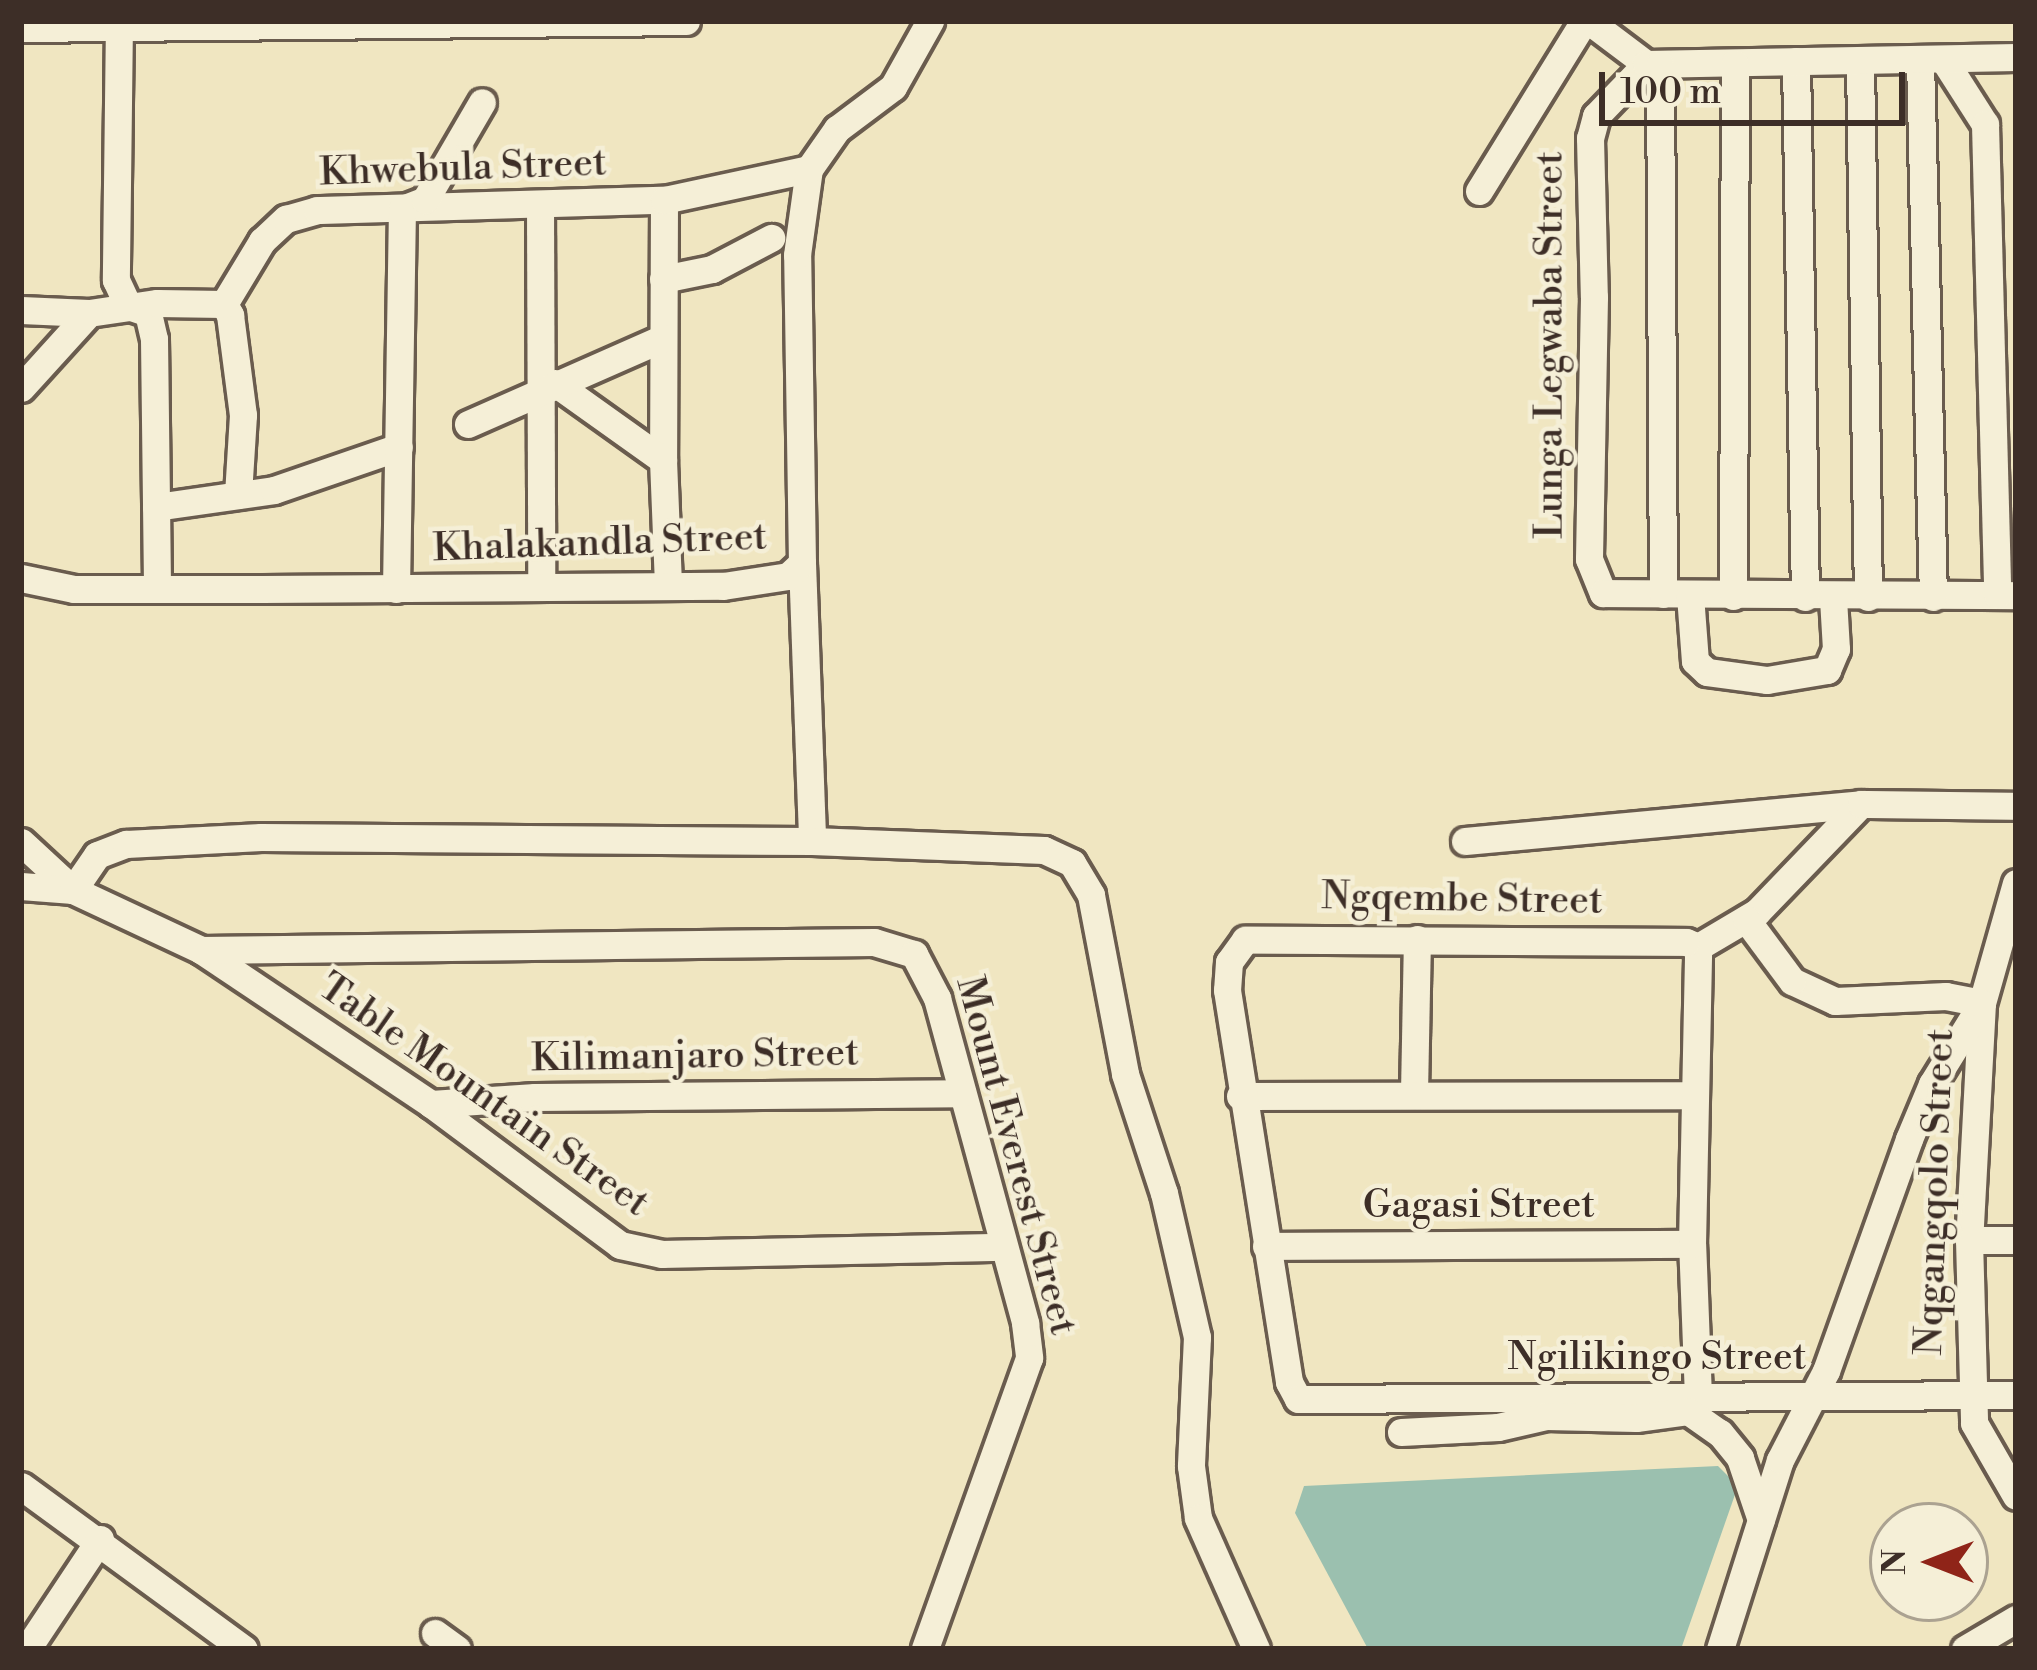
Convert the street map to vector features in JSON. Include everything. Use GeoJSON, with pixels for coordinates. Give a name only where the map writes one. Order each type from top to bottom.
{"type":"FeatureCollection","features":[{"type":"Feature","properties":{"kind":"street"},"geometry":{"type":"LineString","coordinates":[[21,28],[686,21]]}},
{"type":"Feature","properties":{"kind":"street"},"geometry":{"type":"LineString","coordinates":[[808,170],[837,129],[892,87],[930,21]]}},
{"type":"Feature","properties":{"kind":"street"},"geometry":{"type":"LineString","coordinates":[[1479,191],[1586,21],[1653,64],[2016,57]]}},
{"type":"Feature","properties":{"kind":"street"},"geometry":{"type":"LineString","coordinates":[[119,24],[114,74],[116,280],[128,306],[148,314],[154,339],[157,590]]}},
{"type":"Feature","properties":{"kind":"street"},"geometry":{"type":"LineString","coordinates":[[1932,59],[1985,124],[2007,595]]}},
{"type":"Feature","properties":{"kind":"street"},"geometry":{"type":"LineString","coordinates":[[1932,59],[1933,596]]}},
{"type":"Feature","properties":{"kind":"street"},"geometry":{"type":"LineString","coordinates":[[1860,60],[1868,597]]}},
{"type":"Feature","properties":{"kind":"street"},"geometry":{"type":"LineString","coordinates":[[1653,64],[1677,594],[1695,661],[1707,672],[1767,680],[1827,670],[1836,650],[1819,598],[1796,62]]}},
{"type":"Feature","properties":{"kind":"street"},"geometry":{"type":"LineString","coordinates":[[1733,596],[1735,63]]}},
{"type":"Feature","properties":{"kind":"street","name":"Lunga Legwaba Street"},"geometry":{"type":"LineString","coordinates":[[1653,64],[1596,116],[1589,138],[1594,297],[1589,560],[1603,592],[1819,598],[2007,595]]}},
{"type":"Feature","properties":{"kind":"street"},"geometry":{"type":"LineString","coordinates":[[396,589],[402,209],[425,200],[482,102]]}},
{"type":"Feature","properties":{"kind":"street","name":"Khwebula Street"},"geometry":{"type":"LineString","coordinates":[[224,304],[262,241],[286,219],[317,211],[664,200],[808,170]]}},
{"type":"Feature","properties":{"kind":"street","name":"Khalakandla Street"},"geometry":{"type":"LineString","coordinates":[[21,578],[74,589],[157,590],[773,583],[802,562],[797,271],[808,170]]}},
{"type":"Feature","properties":{"kind":"street"},"geometry":{"type":"LineString","coordinates":[[664,200],[663,460],[668,586]]}},
{"type":"Feature","properties":{"kind":"street"},"geometry":{"type":"LineString","coordinates":[[540,207],[547,386],[541,586]]}},
{"type":"Feature","properties":{"kind":"street"},"geometry":{"type":"LineString","coordinates":[[663,279],[712,269],[771,238]]}},
{"type":"Feature","properties":{"kind":"street"},"geometry":{"type":"LineString","coordinates":[[21,310],[89,313],[128,306],[224,304],[243,415],[238,495]]}},
{"type":"Feature","properties":{"kind":"street"},"geometry":{"type":"LineString","coordinates":[[21,388],[89,313]]}},
{"type":"Feature","properties":{"kind":"street"},"geometry":{"type":"LineString","coordinates":[[468,424],[663,338]]}},
{"type":"Feature","properties":{"kind":"street"},"geometry":{"type":"LineString","coordinates":[[547,386],[663,460]]}},
{"type":"Feature","properties":{"kind":"street"},"geometry":{"type":"LineString","coordinates":[[156,507],[274,490],[399,448]]}},
{"type":"Feature","properties":{"kind":"street"},"geometry":{"type":"LineString","coordinates":[[802,562],[812,841]]}},
{"type":"Feature","properties":{"kind":"street"},"geometry":{"type":"LineString","coordinates":[[1698,1396],[1692,1244],[1698,947],[1746,919],[1861,803]]}},
{"type":"Feature","properties":{"kind":"street"},"geometry":{"type":"LineString","coordinates":[[1465,842],[1861,803],[2016,806]]}},
{"type":"Feature","properties":{"kind":"street"},"geometry":{"type":"LineString","coordinates":[[21,842],[73,890],[97,855],[126,844],[164,840],[812,841],[1044,850],[1072,863],[1091,895],[1124,1074],[1164,1193],[1197,1337],[1191,1466],[1198,1518],[1256,1649]]}},
{"type":"Feature","properties":{"kind":"street","name":"Nqgangqolo Street"},"geometry":{"type":"LineString","coordinates":[[2016,883],[2003,976],[1982,1004],[1992,1240],[1969,1396],[1982,1443],[2016,1496]]}},
{"type":"Feature","properties":{"kind":"street","name":"Table Mountain Street"},"geometry":{"type":"LineString","coordinates":[[21,886],[73,890],[201,950],[431,1104],[599,1231],[640,1252],[1002,1247]]}},
{"type":"Feature","properties":{"kind":"street"},"geometry":{"type":"LineString","coordinates":[[1720,1649],[1780,1460],[1816,1396],[1924,1102],[1982,1004],[1946,996],[1835,1001],[1792,981],[1746,919]]}},
{"type":"Feature","properties":{"kind":"street"},"geometry":{"type":"LineString","coordinates":[[1414,1093],[1418,939]]}},
{"type":"Feature","properties":{"kind":"street","name":"Ngqembe Street"},"geometry":{"type":"LineString","coordinates":[[1298,1399],[1289,1382],[1240,1096],[1226,977],[1228,962],[1245,940],[1686,942],[1698,947]]}},
{"type":"Feature","properties":{"kind":"street","name":"Mount Everest Street"},"geometry":{"type":"LineString","coordinates":[[201,950],[890,943],[914,954],[931,980],[1029,1358],[925,1649]]}},
{"type":"Feature","properties":{"kind":"street","name":"Kilimanjaro Street"},"geometry":{"type":"LineString","coordinates":[[431,1104],[535,1097],[961,1093]]}},
{"type":"Feature","properties":{"kind":"street"},"geometry":{"type":"LineString","coordinates":[[1240,1096],[1694,1095]]}},
{"type":"Feature","properties":{"kind":"street"},"geometry":{"type":"LineString","coordinates":[[1992,1240],[2016,1217]]}},
{"type":"Feature","properties":{"kind":"street","name":"Gagasi Street"},"geometry":{"type":"LineString","coordinates":[[1266,1246],[1692,1244]]}},
{"type":"Feature","properties":{"kind":"street","name":"Ngilikingo Street"},"geometry":{"type":"LineString","coordinates":[[1298,1399],[2016,1395]]}},
{"type":"Feature","properties":{"kind":"street"},"geometry":{"type":"LineString","coordinates":[[1401,1432],[1498,1427],[1546,1416],[1636,1418],[1688,1411],[1720,1432],[1740,1458],[1761,1520]]}},
{"type":"Feature","properties":{"kind":"street"},"geometry":{"type":"LineString","coordinates":[[21,1486],[100,1539],[244,1649]]}},
{"type":"Feature","properties":{"kind":"street"},"geometry":{"type":"LineString","coordinates":[[27,1649],[100,1539]]}},
{"type":"Feature","properties":{"kind":"street"},"geometry":{"type":"LineString","coordinates":[[1965,1649],[2016,1619]]}},
{"type":"Feature","properties":{"kind":"shaded area"},"geometry":{"type":"Polygon","coordinates":[[[1718,1466],[1738,1486],[1681,1649],[1368,1649],[1295,1513],[1304,1486],[1718,1466]]]}}]}
